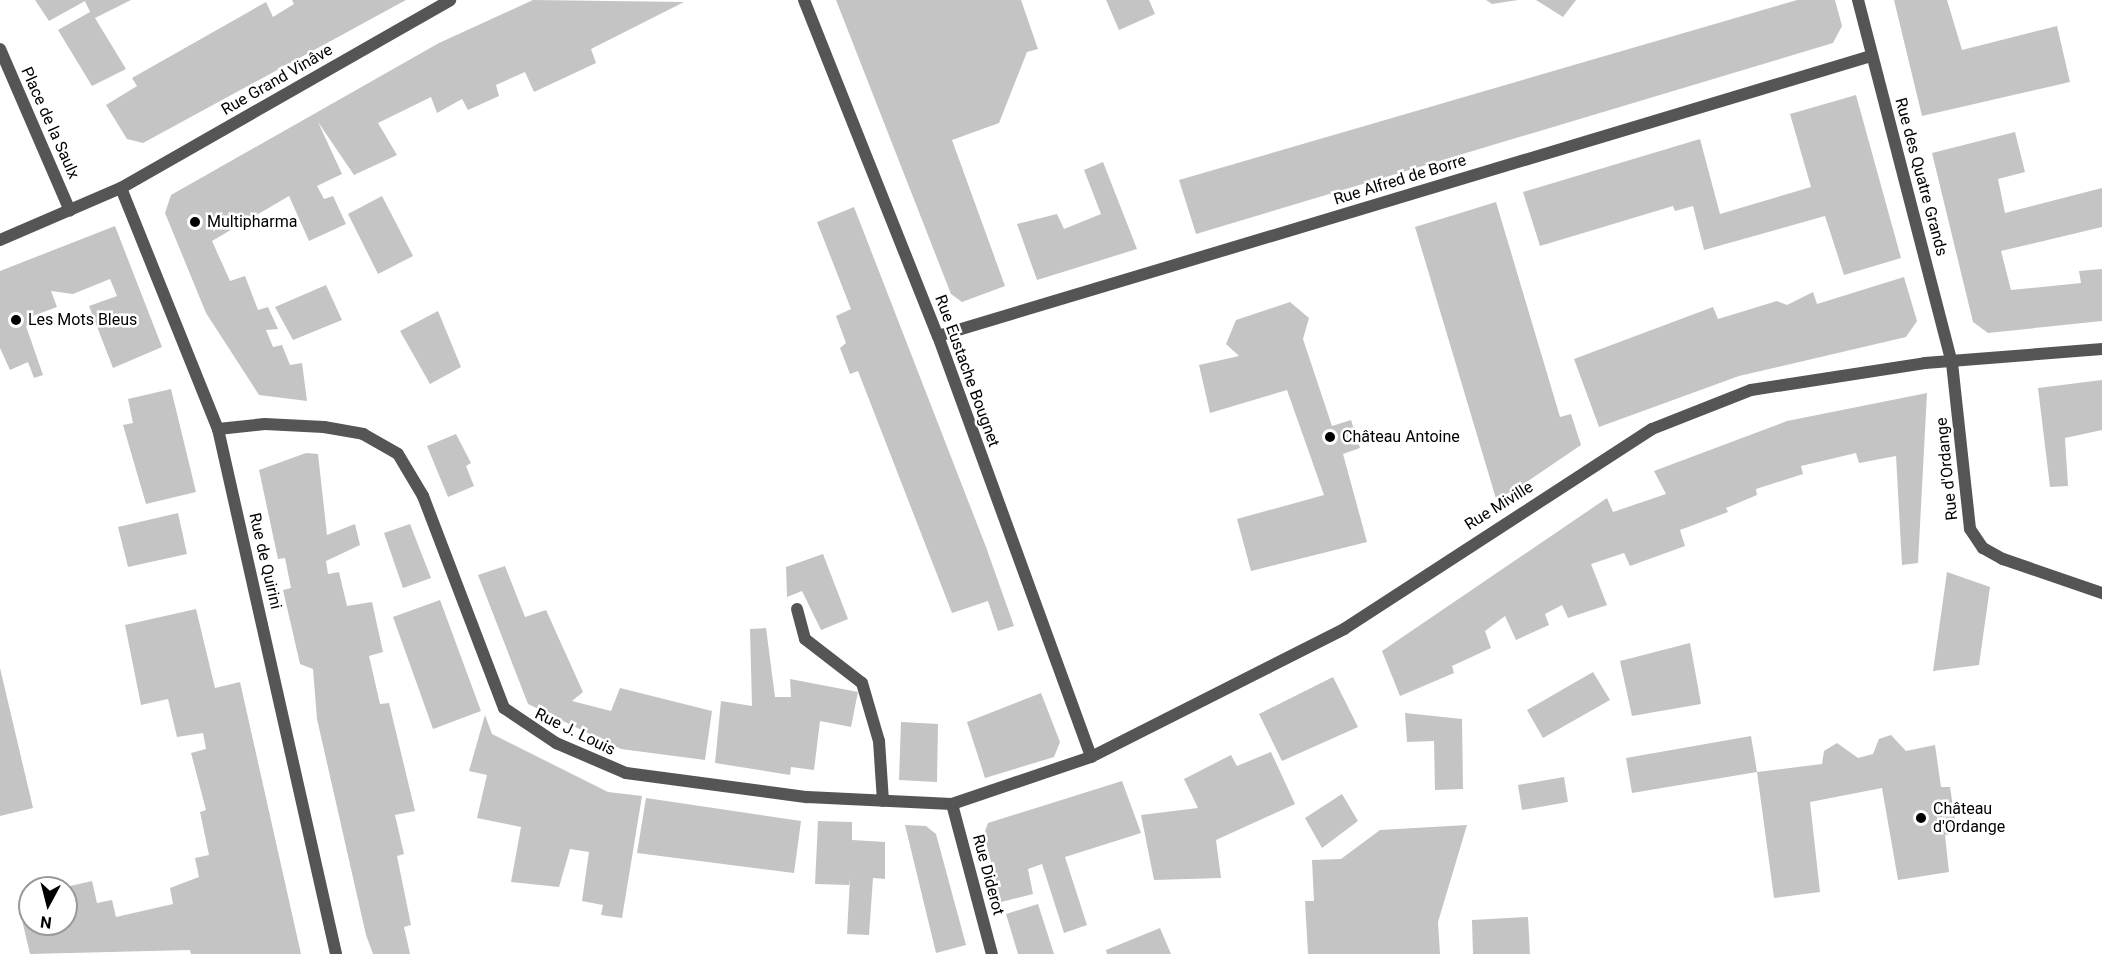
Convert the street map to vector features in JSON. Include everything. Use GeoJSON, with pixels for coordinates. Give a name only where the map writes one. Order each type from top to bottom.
{"type":"FeatureCollection","features":[{"type":"Feature","properties":{"kind":"street","name":"Rue Grand Vinâve"},"geometry":{"type":"LineString","coordinates":[[0,240],[121,188],[450,0]]}},
{"type":"Feature","properties":{"kind":"street","name":"Rue Eustache Bougnet"},"geometry":{"type":"LineString","coordinates":[[804,0],[938,336],[1091,757]]}},
{"type":"Feature","properties":{"kind":"street","name":"Rue des Quatre Grands"},"geometry":{"type":"LineString","coordinates":[[1858,0],[1952,363]]}},
{"type":"Feature","properties":{"kind":"street","name":"Place de la Saulx"},"geometry":{"type":"LineString","coordinates":[[0,49],[70,211]]}},
{"type":"Feature","properties":{"kind":"street","name":"Rue Alfred de Borre"},"geometry":{"type":"LineString","coordinates":[[938,336],[1871,56]]}},
{"type":"Feature","properties":{"kind":"street","name":"Rue de Quirini"},"geometry":{"type":"LineString","coordinates":[[121,188],[218,429],[336,954]]}},
{"type":"Feature","properties":{"kind":"street","name":"Rue Miville"},"geometry":{"type":"LineString","coordinates":[[1091,757],[1344,629],[1652,429],[1751,390],[1952,363],[2102,349]]}},
{"type":"Feature","properties":{"kind":"street","name":"Rue d'Ordange"},"geometry":{"type":"LineString","coordinates":[[1952,363],[1970,529],[1983,548],[2003,559],[2102,593]]}},
{"type":"Feature","properties":{"kind":"street","name":"Rue J. Louis"},"geometry":{"type":"LineString","coordinates":[[218,429],[265,424],[324,427],[363,434],[398,454],[423,496],[495,689],[520,723],[626,773],[883,801],[952,804],[1091,757]]}},
{"type":"Feature","properties":{"kind":"street"},"geometry":{"type":"LineString","coordinates":[[797,609],[805,639],[862,683],[879,741],[883,801]]}},
{"type":"Feature","properties":{"kind":"street","name":"Rue Diderot"},"geometry":{"type":"LineString","coordinates":[[952,804],[992,954]]}},
{"type":"Feature","properties":{"kind":"building"},"geometry":{"type":"Polygon","coordinates":[[[35,0],[131,0],[95,18],[126,69],[92,86],[58,30],[90,12],[85,1],[49,21],[35,0]]]}},
{"type":"Feature","properties":{"kind":"building"},"geometry":{"type":"Polygon","coordinates":[[[292,0],[406,0],[143,143],[127,139],[106,105],[137,86],[132,78],[266,2],[273,17],[294,4],[292,0]]]}},
{"type":"Feature","properties":{"kind":"building"},"geometry":{"type":"Polygon","coordinates":[[[533,0],[684,2],[591,49],[596,63],[534,92],[525,72],[496,85],[499,96],[468,110],[462,99],[437,113],[431,97],[378,123],[397,155],[354,175],[318,122],[342,174],[317,186],[324,199],[333,196],[346,224],[309,241],[289,196],[212,241],[230,281],[245,276],[258,310],[268,307],[278,329],[266,330],[273,347],[282,345],[290,365],[302,363],[307,401],[259,395],[206,313],[165,213],[171,195],[439,43],[533,0]]]}},
{"type":"Feature","properties":{"kind":"building"},"geometry":{"type":"Polygon","coordinates":[[[836,0],[1021,0],[1038,49],[1027,52],[999,123],[952,140],[1005,286],[962,302],[951,294],[836,0]]]}},
{"type":"Feature","properties":{"kind":"building"},"geometry":{"type":"Polygon","coordinates":[[[1106,0],[1149,0],[1155,14],[1119,30],[1106,0]]]}},
{"type":"Feature","properties":{"kind":"building"},"geometry":{"type":"Polygon","coordinates":[[[1486,0],[1518,0],[1492,4],[1486,0]]]}},
{"type":"Feature","properties":{"kind":"building"},"geometry":{"type":"Polygon","coordinates":[[[1536,0],[1576,0],[1563,17],[1536,0]]]}},
{"type":"Feature","properties":{"kind":"building"},"geometry":{"type":"Polygon","coordinates":[[[1797,0],[1835,0],[1842,26],[1833,43],[1196,234],[1179,180],[1797,0]]]}},
{"type":"Feature","properties":{"kind":"building"},"geometry":{"type":"Polygon","coordinates":[[[1894,0],[1947,0],[1962,50],[2057,26],[2070,82],[1922,116],[1894,0]]]}},
{"type":"Feature","properties":{"kind":"building"},"geometry":{"type":"Polygon","coordinates":[[[1856,95],[1901,258],[1844,275],[1825,216],[1704,250],[1693,206],[1675,211],[1673,206],[1540,246],[1523,192],[1700,139],[1720,214],[1811,187],[1790,114],[1856,95]]]}},
{"type":"Feature","properties":{"kind":"building"},"geometry":{"type":"Polygon","coordinates":[[[2015,132],[2025,172],[1998,179],[2005,213],[2102,188],[2102,227],[2001,251],[2011,290],[2081,283],[2079,271],[2102,269],[2102,321],[1988,333],[1973,322],[1932,153],[2015,132]]]}},
{"type":"Feature","properties":{"kind":"building"},"geometry":{"type":"Polygon","coordinates":[[[1103,162],[1137,249],[1037,280],[1017,224],[1057,214],[1064,229],[1101,214],[1084,170],[1103,162]]]}},
{"type":"Feature","properties":{"kind":"building"},"geometry":{"type":"Polygon","coordinates":[[[382,196],[413,256],[378,274],[348,214],[382,196]]]}},
{"type":"Feature","properties":{"kind":"building"},"geometry":{"type":"Polygon","coordinates":[[[1496,202],[1560,417],[1571,414],[1581,445],[1497,502],[1415,227],[1496,202]]]}},
{"type":"Feature","properties":{"kind":"building"},"geometry":{"type":"Polygon","coordinates":[[[854,207],[986,547],[1014,626],[998,631],[988,601],[952,613],[858,371],[850,374],[840,348],[846,343],[836,316],[851,309],[817,222],[854,207]]]}},
{"type":"Feature","properties":{"kind":"building"},"geometry":{"type":"Polygon","coordinates":[[[115,226],[162,347],[113,368],[89,306],[117,296],[110,279],[73,294],[51,291],[57,307],[30,317],[32,324],[26,326],[43,375],[34,378],[28,362],[10,370],[0,348],[0,271],[115,226]]]}},
{"type":"Feature","properties":{"kind":"building"},"geometry":{"type":"Polygon","coordinates":[[[1904,277],[1917,321],[1906,337],[1739,376],[1599,427],[1574,359],[1713,307],[1718,319],[1777,301],[1787,305],[1813,292],[1817,304],[1904,277]]]}},
{"type":"Feature","properties":{"kind":"building"},"geometry":{"type":"Polygon","coordinates":[[[326,285],[342,320],[293,340],[275,307],[326,285]]]}},
{"type":"Feature","properties":{"kind":"building","name":"Château Antoine"},"geometry":{"type":"Polygon","coordinates":[[[1290,302],[1309,318],[1303,339],[1332,426],[1351,420],[1360,448],[1343,454],[1367,542],[1251,571],[1237,519],[1324,495],[1287,390],[1210,413],[1199,365],[1239,356],[1226,344],[1236,320],[1290,302]]]}},
{"type":"Feature","properties":{"kind":"building"},"geometry":{"type":"Polygon","coordinates":[[[438,311],[461,367],[430,384],[400,331],[438,311]]]}},
{"type":"Feature","properties":{"kind":"building"},"geometry":{"type":"Polygon","coordinates":[[[2102,380],[2102,430],[2065,438],[2068,486],[2050,487],[2038,388],[2102,380]]]}},
{"type":"Feature","properties":{"kind":"building"},"geometry":{"type":"Polygon","coordinates":[[[171,389],[196,492],[146,504],[123,425],[133,423],[128,399],[171,389]]]}},
{"type":"Feature","properties":{"kind":"building"},"geometry":{"type":"Polygon","coordinates":[[[1927,393],[1918,563],[1902,565],[1896,456],[1859,463],[1856,453],[1801,466],[1803,474],[1756,489],[1757,495],[1726,508],[1728,512],[1680,530],[1685,546],[1630,566],[1624,553],[1591,564],[1607,605],[1568,618],[1562,605],[1545,614],[1549,625],[1516,640],[1505,616],[1485,631],[1491,648],[1452,666],[1454,673],[1400,696],[1382,651],[1607,498],[1613,512],[1666,494],[1654,471],[1787,421],[1927,393]]]}},
{"type":"Feature","properties":{"kind":"building"},"geometry":{"type":"Polygon","coordinates":[[[456,434],[471,463],[466,466],[474,486],[448,497],[427,446],[456,434]]]}},
{"type":"Feature","properties":{"kind":"building"},"geometry":{"type":"Polygon","coordinates":[[[306,453],[318,454],[327,535],[355,524],[360,545],[326,561],[328,574],[339,572],[347,606],[372,602],[383,652],[369,656],[380,704],[389,703],[415,811],[395,815],[404,854],[397,856],[411,925],[404,927],[410,954],[373,954],[366,935],[317,719],[313,669],[300,664],[283,590],[291,588],[285,558],[278,559],[259,470],[306,453]]]}},
{"type":"Feature","properties":{"kind":"building"},"geometry":{"type":"Polygon","coordinates":[[[178,513],[187,554],[128,567],[118,527],[178,513]]]}},
{"type":"Feature","properties":{"kind":"building"},"geometry":{"type":"Polygon","coordinates":[[[410,524],[431,578],[403,588],[384,533],[410,524]]]}},
{"type":"Feature","properties":{"kind":"building"},"geometry":{"type":"Polygon","coordinates":[[[823,554],[848,619],[821,630],[802,591],[787,597],[786,567],[823,554]]]}},
{"type":"Feature","properties":{"kind":"building"},"geometry":{"type":"Polygon","coordinates":[[[505,566],[525,617],[546,610],[583,692],[572,701],[611,711],[620,688],[712,711],[705,760],[621,749],[528,704],[478,575],[505,566]]]}},
{"type":"Feature","properties":{"kind":"building"},"geometry":{"type":"Polygon","coordinates":[[[1947,572],[1990,587],[1979,665],[1933,671],[1947,572]]]}},
{"type":"Feature","properties":{"kind":"building"},"geometry":{"type":"Polygon","coordinates":[[[440,600],[481,711],[433,729],[393,617],[440,600]]]}},
{"type":"Feature","properties":{"kind":"building"},"geometry":{"type":"Polygon","coordinates":[[[196,609],[215,688],[240,682],[301,954],[191,954],[190,950],[30,954],[26,936],[78,936],[78,884],[92,881],[97,903],[112,900],[116,917],[173,904],[170,888],[199,877],[195,858],[209,855],[200,812],[206,810],[191,753],[206,749],[203,733],[177,737],[168,699],[141,705],[125,625],[196,609]]]}},
{"type":"Feature","properties":{"kind":"building"},"geometry":{"type":"Polygon","coordinates":[[[766,628],[775,697],[791,697],[790,679],[858,692],[851,727],[820,721],[814,770],[791,767],[790,775],[715,763],[721,701],[752,706],[750,629],[766,628]]]}},
{"type":"Feature","properties":{"kind":"building"},"geometry":{"type":"Polygon","coordinates":[[[1690,643],[1701,704],[1632,716],[1620,661],[1690,643]]]}},
{"type":"Feature","properties":{"kind":"building"},"geometry":{"type":"Polygon","coordinates":[[[0,668],[33,808],[0,816],[0,668]]]}},
{"type":"Feature","properties":{"kind":"building"},"geometry":{"type":"Polygon","coordinates":[[[1593,672],[1610,700],[1543,738],[1527,710],[1593,672]]]}},
{"type":"Feature","properties":{"kind":"building"},"geometry":{"type":"Polygon","coordinates":[[[1333,677],[1358,727],[1282,761],[1259,714],[1333,677]]]}},
{"type":"Feature","properties":{"kind":"building"},"geometry":{"type":"Polygon","coordinates":[[[1041,693],[1060,742],[1054,757],[985,778],[967,722],[1041,693]]]}},
{"type":"Feature","properties":{"kind":"building"},"geometry":{"type":"Polygon","coordinates":[[[1405,713],[1462,719],[1463,789],[1435,790],[1434,741],[1407,742],[1405,713]]]}},
{"type":"Feature","properties":{"kind":"building"},"geometry":{"type":"Polygon","coordinates":[[[485,715],[492,734],[608,792],[642,796],[622,918],[601,915],[603,905],[582,901],[589,852],[570,849],[559,887],[511,882],[521,827],[477,818],[487,775],[469,771],[485,715]]]}},
{"type":"Feature","properties":{"kind":"building"},"geometry":{"type":"Polygon","coordinates":[[[901,722],[938,724],[937,782],[899,780],[901,722]]]}},
{"type":"Feature","properties":{"kind":"building","name":"Château d'Ordange"},"geometry":{"type":"Polygon","coordinates":[[[1891,735],[1906,751],[1935,745],[1941,787],[1950,787],[1957,833],[1945,835],[1949,872],[1898,880],[1882,788],[1810,802],[1820,892],[1774,898],[1757,772],[1822,764],[1824,751],[1837,743],[1858,758],[1873,754],[1879,739],[1891,735]]]}},
{"type":"Feature","properties":{"kind":"building"},"geometry":{"type":"Polygon","coordinates":[[[1751,736],[1757,772],[1632,793],[1626,758],[1751,736]]]}},
{"type":"Feature","properties":{"kind":"building"},"geometry":{"type":"Polygon","coordinates":[[[1271,752],[1295,804],[1216,840],[1221,878],[1154,880],[1141,815],[1198,808],[1184,779],[1231,755],[1237,766],[1271,752]]]}},
{"type":"Feature","properties":{"kind":"building"},"geometry":{"type":"Polygon","coordinates":[[[1564,777],[1568,802],[1522,810],[1518,785],[1564,777]]]}},
{"type":"Feature","properties":{"kind":"building"},"geometry":{"type":"Polygon","coordinates":[[[1122,781],[1141,833],[1065,857],[1087,925],[1064,933],[1042,864],[1028,869],[1033,894],[1001,902],[984,834],[988,823],[1122,781]]]}},
{"type":"Feature","properties":{"kind":"building"},"geometry":{"type":"Polygon","coordinates":[[[1342,794],[1358,821],[1322,848],[1305,818],[1342,794]]]}},
{"type":"Feature","properties":{"kind":"building"},"geometry":{"type":"Polygon","coordinates":[[[646,798],[801,821],[794,873],[637,853],[646,798]]]}},
{"type":"Feature","properties":{"kind":"building"},"geometry":{"type":"Polygon","coordinates":[[[818,821],[852,822],[852,840],[885,842],[885,879],[873,878],[869,935],[847,934],[850,878],[849,885],[815,884],[818,821]]]}},
{"type":"Feature","properties":{"kind":"building"},"geometry":{"type":"Polygon","coordinates":[[[905,825],[926,826],[936,834],[966,945],[936,953],[905,825]]]}},
{"type":"Feature","properties":{"kind":"building"},"geometry":{"type":"Polygon","coordinates":[[[1467,825],[1438,922],[1440,954],[1308,954],[1305,901],[1314,901],[1312,860],[1341,859],[1380,830],[1467,825]]]}},
{"type":"Feature","properties":{"kind":"building"},"geometry":{"type":"Polygon","coordinates":[[[1038,904],[1054,954],[1018,954],[1006,914],[1038,904]]]}},
{"type":"Feature","properties":{"kind":"building"},"geometry":{"type":"Polygon","coordinates":[[[1528,917],[1530,954],[1473,954],[1472,920],[1528,917]]]}},
{"type":"Feature","properties":{"kind":"building"},"geometry":{"type":"Polygon","coordinates":[[[1160,928],[1171,954],[1107,954],[1106,950],[1160,928]]]}},
{"type":"Feature","properties":{"kind":"place","name":"Multipharma"},"geometry":{"type":"Point","coordinates":[195,222]}},
{"type":"Feature","properties":{"kind":"place","name":"Les Mots Bleus"},"geometry":{"type":"Point","coordinates":[16,320]}},
{"type":"Feature","properties":{"kind":"place","name":"Château Antoine"},"geometry":{"type":"Point","coordinates":[1330,437]}},
{"type":"Feature","properties":{"kind":"place","name":"Château d'Ordange"},"geometry":{"type":"Point","coordinates":[1921,818]}}]}
